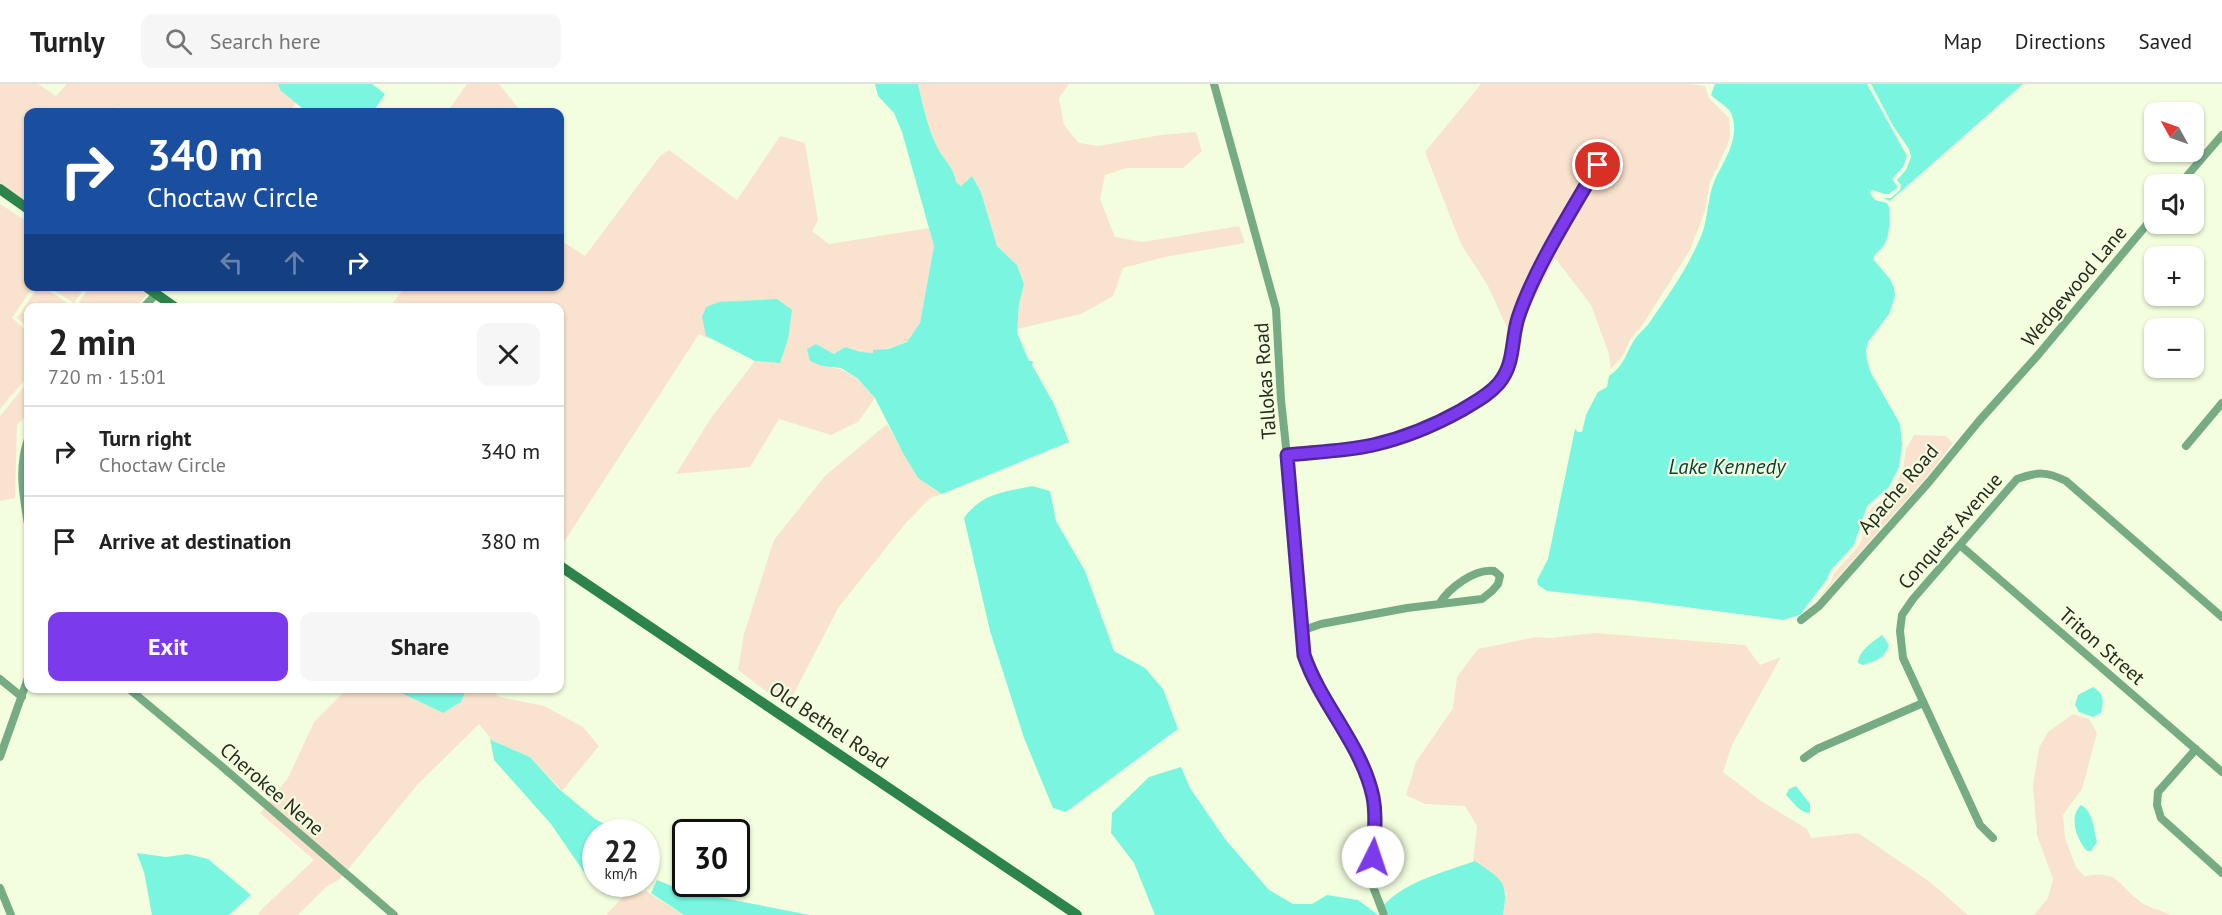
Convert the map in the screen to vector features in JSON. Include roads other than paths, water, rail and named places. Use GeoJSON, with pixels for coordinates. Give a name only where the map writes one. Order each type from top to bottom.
{"type":"FeatureCollection","features":[{"type":"Feature","properties":{"kind":"street","name":"Tallokas Road"},"geometry":{"type":"LineString","coordinates":[[1214,84],[1276,309],[1281,400],[1296,541],[1303,649],[1310,673],[1359,759],[1370,785],[1375,821],[1372,884],[1384,915]]}},
{"type":"Feature","properties":{"kind":"street"},"geometry":{"type":"LineString","coordinates":[[2189,174],[2222,135]]}},
{"type":"Feature","properties":{"kind":"street"},"geometry":{"type":"LineString","coordinates":[[1287,455],[1388,441],[1454,414],[1492,390],[1506,373],[1511,359],[1518,319],[1539,270],[1598,165]]}},
{"type":"Feature","properties":{"kind":"street"},"geometry":{"type":"LineString","coordinates":[[0,189],[24,206]]}},
{"type":"Feature","properties":{"kind":"street","name":"Wedgewood Lane"},"geometry":{"type":"LineString","coordinates":[[2019,377],[2144,228]]}},
{"type":"Feature","properties":{"kind":"street"},"geometry":{"type":"LineString","coordinates":[[152,291],[169,303]]}},
{"type":"Feature","properties":{"kind":"street"},"geometry":{"type":"LineString","coordinates":[[148,303],[156,294]]}},
{"type":"Feature","properties":{"kind":"street","name":"Apache Road"},"geometry":{"type":"LineString","coordinates":[[1801,620],[1834,590],[2019,377]]}},
{"type":"Feature","properties":{"kind":"street"},"geometry":{"type":"LineString","coordinates":[[2186,446],[2222,403]]}},
{"type":"Feature","properties":{"kind":"street"},"geometry":{"type":"LineString","coordinates":[[24,453],[22,485],[24,498]]}},
{"type":"Feature","properties":{"kind":"street","name":"Conquest Avenue"},"geometry":{"type":"LineString","coordinates":[[1993,838],[1980,825],[1923,703],[1903,658],[1900,631],[1902,615],[1913,598],[1961,546],[2017,479],[2038,472],[2054,475],[2066,481],[2222,617]]}},
{"type":"Feature","properties":{"kind":"street","name":"Triton Street"},"geometry":{"type":"LineString","coordinates":[[1961,546],[2222,772]]}},
{"type":"Feature","properties":{"kind":"street","name":"Old Bethel Road"},"geometry":{"type":"LineString","coordinates":[[564,569],[1077,915]]}},
{"type":"Feature","properties":{"kind":"street"},"geometry":{"type":"LineString","coordinates":[[1301,631],[1321,624],[1482,599],[1498,584],[1500,576],[1494,571],[1484,570],[1447,592],[1439,604]]}},
{"type":"Feature","properties":{"kind":"street"},"geometry":{"type":"LineString","coordinates":[[0,679],[22,697]]}},
{"type":"Feature","properties":{"kind":"street"},"geometry":{"type":"LineString","coordinates":[[0,757],[24,691]]}},
{"type":"Feature","properties":{"kind":"street","name":"Cherokee Nene"},"geometry":{"type":"LineString","coordinates":[[134,693],[394,915]]}},
{"type":"Feature","properties":{"kind":"street"},"geometry":{"type":"LineString","coordinates":[[1804,758],[1817,749],[1923,703]]}},
{"type":"Feature","properties":{"kind":"street"},"geometry":{"type":"LineString","coordinates":[[2196,749],[2158,792],[2157,805],[2161,818],[2222,873]]}},
{"type":"Feature","properties":{"kind":"street"},"geometry":{"type":"LineString","coordinates":[[0,888],[11,915]]}},
{"type":"Feature","properties":{"kind":"water"},"geometry":{"type":"Polygon","coordinates":[[[278,84],[372,84],[385,94],[376,108],[302,108],[280,90],[278,84]]]}},
{"type":"Feature","properties":{"kind":"water"},"geometry":{"type":"Polygon","coordinates":[[[875,84],[918,84],[931,134],[956,182],[961,186],[972,176],[981,192],[997,246],[1017,265],[1024,284],[1019,304],[1017,333],[1029,361],[1033,361],[1032,365],[1054,404],[1069,442],[942,494],[918,478],[875,398],[857,378],[841,368],[822,366],[810,361],[807,349],[816,344],[834,354],[845,347],[873,353],[873,350],[888,349],[907,342],[920,323],[934,246],[902,132],[894,113],[878,96],[875,84]]]}},
{"type":"Feature","properties":{"kind":"water","name":"Lake Kennedy"},"geometry":{"type":"Polygon","coordinates":[[[1715,84],[1867,84],[1907,156],[1903,167],[1892,179],[1898,187],[1889,194],[1871,190],[1870,193],[1875,200],[1887,203],[1889,207],[1887,239],[1873,259],[1890,279],[1895,296],[1889,314],[1868,342],[1867,361],[1871,373],[1900,424],[1902,445],[1899,467],[1889,487],[1867,506],[1854,545],[1831,570],[1827,579],[1800,615],[1783,620],[1547,591],[1538,585],[1537,580],[1548,559],[1575,429],[1582,432],[1586,415],[1598,392],[1607,387],[1609,376],[1622,363],[1636,337],[1647,326],[1670,292],[1703,231],[1712,188],[1734,134],[1732,114],[1711,95],[1715,84]]]}},
{"type":"Feature","properties":{"kind":"water"},"geometry":{"type":"Polygon","coordinates":[[[1871,84],[2023,84],[1890,201],[1883,198],[1891,198],[1900,190],[1901,185],[1897,180],[1906,170],[1911,157],[1909,149],[1893,126],[1871,84]]]}},
{"type":"Feature","properties":{"kind":"water"},"geometry":{"type":"Polygon","coordinates":[[[777,299],[792,310],[788,339],[780,363],[755,361],[706,336],[702,317],[706,307],[719,302],[777,299]]]}},
{"type":"Feature","properties":{"kind":"water"},"geometry":{"type":"Polygon","coordinates":[[[1032,486],[1050,491],[1056,521],[1085,571],[1114,651],[1145,668],[1163,689],[1178,729],[1066,812],[1053,808],[1024,738],[990,631],[964,518],[986,498],[1032,486]]]}},
{"type":"Feature","properties":{"kind":"water"},"geometry":{"type":"Polygon","coordinates":[[[1882,635],[1889,645],[1885,653],[1872,662],[1863,665],[1858,663],[1864,650],[1882,635]]]}},
{"type":"Feature","properties":{"kind":"water"},"geometry":{"type":"Polygon","coordinates":[[[2093,687],[2099,692],[2103,701],[2101,713],[2093,717],[2079,712],[2075,705],[2078,695],[2093,687]]]}},
{"type":"Feature","properties":{"kind":"water"},"geometry":{"type":"Polygon","coordinates":[[[401,693],[465,693],[461,702],[443,713],[401,693]]]}},
{"type":"Feature","properties":{"kind":"water"},"geometry":{"type":"Polygon","coordinates":[[[490,738],[530,757],[559,789],[595,819],[582,819],[582,869],[551,824],[494,760],[490,738]]]}},
{"type":"Feature","properties":{"kind":"water"},"geometry":{"type":"Polygon","coordinates":[[[1181,767],[1190,788],[1225,839],[1269,890],[1293,904],[1312,904],[1327,895],[1358,900],[1378,915],[1155,915],[1134,863],[1111,833],[1112,813],[1149,777],[1181,767]]]}},
{"type":"Feature","properties":{"kind":"water"},"geometry":{"type":"Polygon","coordinates":[[[1796,786],[1810,804],[1810,813],[1800,809],[1786,795],[1789,789],[1796,786]]]}},
{"type":"Feature","properties":{"kind":"water"},"geometry":{"type":"Polygon","coordinates":[[[2081,805],[2091,816],[2094,827],[2097,842],[2091,851],[2087,851],[2083,846],[2075,828],[2075,816],[2081,805]]]}},
{"type":"Feature","properties":{"kind":"water"},"geometry":{"type":"Polygon","coordinates":[[[137,853],[166,857],[187,854],[208,859],[251,895],[229,915],[152,915],[144,872],[137,853]]]}},
{"type":"Feature","properties":{"kind":"water"},"geometry":{"type":"Polygon","coordinates":[[[1475,861],[1501,882],[1505,895],[1503,915],[1389,915],[1383,906],[1392,897],[1414,884],[1475,861]]]}},
{"type":"Feature","properties":{"kind":"water"},"geometry":{"type":"Polygon","coordinates":[[[660,881],[672,886],[672,897],[718,897],[810,915],[684,915],[657,897],[660,897],[660,881]]]}}]}
